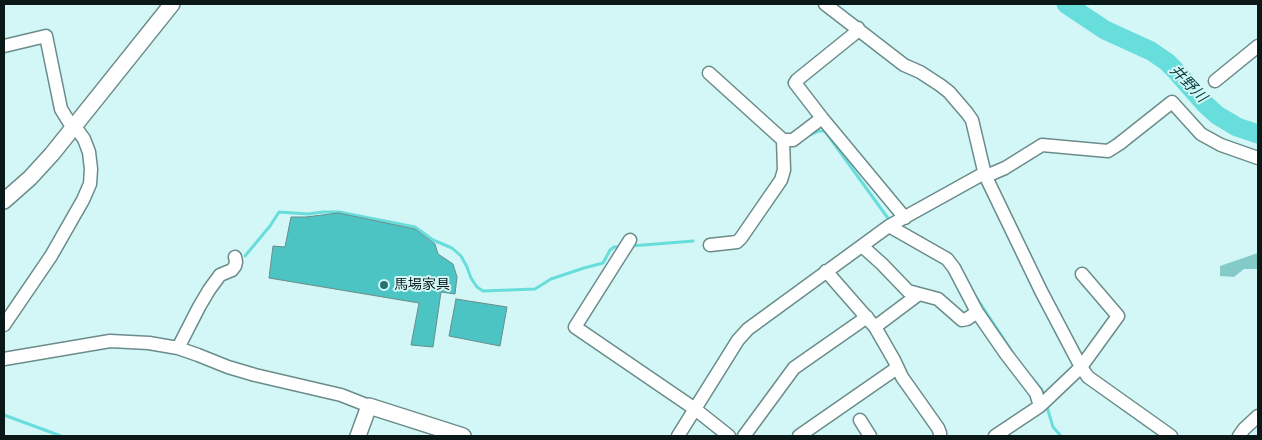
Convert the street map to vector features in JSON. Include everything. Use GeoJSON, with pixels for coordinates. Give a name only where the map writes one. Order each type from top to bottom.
{"type":"FeatureCollection","features":[{"type":"Feature","properties":{"kind":"street"},"geometry":{"type":"LineString","coordinates":[[4,202],[30,178],[74,127],[172,4]]}},
{"type":"Feature","properties":{"kind":"street"},"geometry":{"type":"LineString","coordinates":[[825,4],[904,65],[940,84],[960,104],[972,120],[985,175],[1041,291],[1081,367],[1088,377],[1171,436]]}},
{"type":"Feature","properties":{"kind":"street"},"geometry":{"type":"LineString","coordinates":[[858,28],[854,34],[795,83],[905,218]]}},
{"type":"Feature","properties":{"kind":"street"},"geometry":{"type":"LineString","coordinates":[[4,46],[46,36],[62,109],[69,122],[84,139],[91,169],[90,184],[83,200],[51,256],[4,325]]}},
{"type":"Feature","properties":{"kind":"street"},"geometry":{"type":"LineString","coordinates":[[1215,80],[1258,46]]}},
{"type":"Feature","properties":{"kind":"street"},"geometry":{"type":"LineString","coordinates":[[709,72],[783,140],[793,140],[822,118]]}},
{"type":"Feature","properties":{"kind":"street"},"geometry":{"type":"LineString","coordinates":[[678,436],[738,340],[748,329],[889,226],[979,176],[1005,168],[1042,145],[1108,151],[1172,102],[1201,134],[1221,145],[1258,158]]}},
{"type":"Feature","properties":{"kind":"street"},"geometry":{"type":"LineString","coordinates":[[710,245],[737,242],[741,238],[781,180],[784,170],[783,140]]}},
{"type":"Feature","properties":{"kind":"street"},"geometry":{"type":"LineString","coordinates":[[889,226],[947,259],[954,268],[977,312],[1036,393],[1040,406]]}},
{"type":"Feature","properties":{"kind":"street"},"geometry":{"type":"LineString","coordinates":[[630,240],[575,327],[695,409],[729,436]]}},
{"type":"Feature","properties":{"kind":"street"},"geometry":{"type":"LineString","coordinates":[[862,246],[908,291],[938,299],[962,320],[977,312]]}},
{"type":"Feature","properties":{"kind":"street"},"geometry":{"type":"LineString","coordinates":[[178,348],[198,307],[220,275],[232,270],[235,266],[236,257]]}},
{"type":"Feature","properties":{"kind":"street"},"geometry":{"type":"LineString","coordinates":[[826,271],[871,322],[902,376],[938,428],[940,436]]}},
{"type":"Feature","properties":{"kind":"street"},"geometry":{"type":"LineString","coordinates":[[996,436],[1040,406],[1081,367],[1118,316],[1082,274]]}},
{"type":"Feature","properties":{"kind":"street"},"geometry":{"type":"LineString","coordinates":[[744,436],[794,368],[918,294]]}},
{"type":"Feature","properties":{"kind":"street"},"geometry":{"type":"LineString","coordinates":[[4,359],[110,340],[149,343],[178,348],[255,375],[341,395],[369,406],[463,436]]}},
{"type":"Feature","properties":{"kind":"street"},"geometry":{"type":"LineString","coordinates":[[800,436],[897,368]]}},
{"type":"Feature","properties":{"kind":"street"},"geometry":{"type":"LineString","coordinates":[[358,436],[369,406]]}},
{"type":"Feature","properties":{"kind":"street"},"geometry":{"type":"LineString","coordinates":[[1239,436],[1258,416]]}},
{"type":"Feature","properties":{"kind":"street"},"geometry":{"type":"LineString","coordinates":[[860,420],[870,436]]}},
{"type":"Feature","properties":{"kind":"shaded area"},"geometry":{"type":"Polygon","coordinates":[[[1258,253],[1258,269],[1244,269],[1234,277],[1220,276],[1220,266],[1258,253]]]}},
{"type":"Feature","properties":{"kind":"building","name":"馬場家具"},"geometry":{"type":"Polygon","coordinates":[[[338,213],[415,229],[435,244],[438,254],[453,264],[457,277],[455,294],[441,292],[433,347],[411,345],[419,303],[269,278],[273,246],[285,247],[291,217],[338,213]]]}},
{"type":"Feature","properties":{"kind":"building"},"geometry":{"type":"Polygon","coordinates":[[[456,299],[507,307],[500,346],[449,336],[456,299]]]}},
{"type":"Feature","properties":{"kind":"waterway","name":"井野川"},"geometry":{"type":"LineString","coordinates":[[1066,4],[1105,30],[1151,51],[1167,62],[1217,115],[1237,127],[1258,134]]}},
{"type":"Feature","properties":{"kind":"waterway"},"geometry":{"type":"LineString","coordinates":[[810,135],[819,131],[824,131],[827,134],[890,221]]}},
{"type":"Feature","properties":{"kind":"waterway"},"geometry":{"type":"LineString","coordinates":[[245,256],[279,212],[308,214],[339,212],[415,227],[433,240],[452,248],[461,256],[471,278],[477,287],[483,291],[535,289],[551,279],[603,263],[610,250],[614,247],[620,247]]}},
{"type":"Feature","properties":{"kind":"waterway"},"geometry":{"type":"LineString","coordinates":[[631,246],[693,241]]}},
{"type":"Feature","properties":{"kind":"waterway"},"geometry":{"type":"LineString","coordinates":[[974,294],[1015,356]]}},
{"type":"Feature","properties":{"kind":"waterway"},"geometry":{"type":"LineString","coordinates":[[1031,377],[1042,390],[1044,396]]}},
{"type":"Feature","properties":{"kind":"waterway"},"geometry":{"type":"LineString","coordinates":[[1047,407],[1053,427],[1061,436]]}},
{"type":"Feature","properties":{"kind":"waterway"},"geometry":{"type":"LineString","coordinates":[[4,415],[61,436]]}},
{"type":"Feature","properties":{"kind":"place","name":"馬場家具"},"geometry":{"type":"Point","coordinates":[384,285]}}]}
